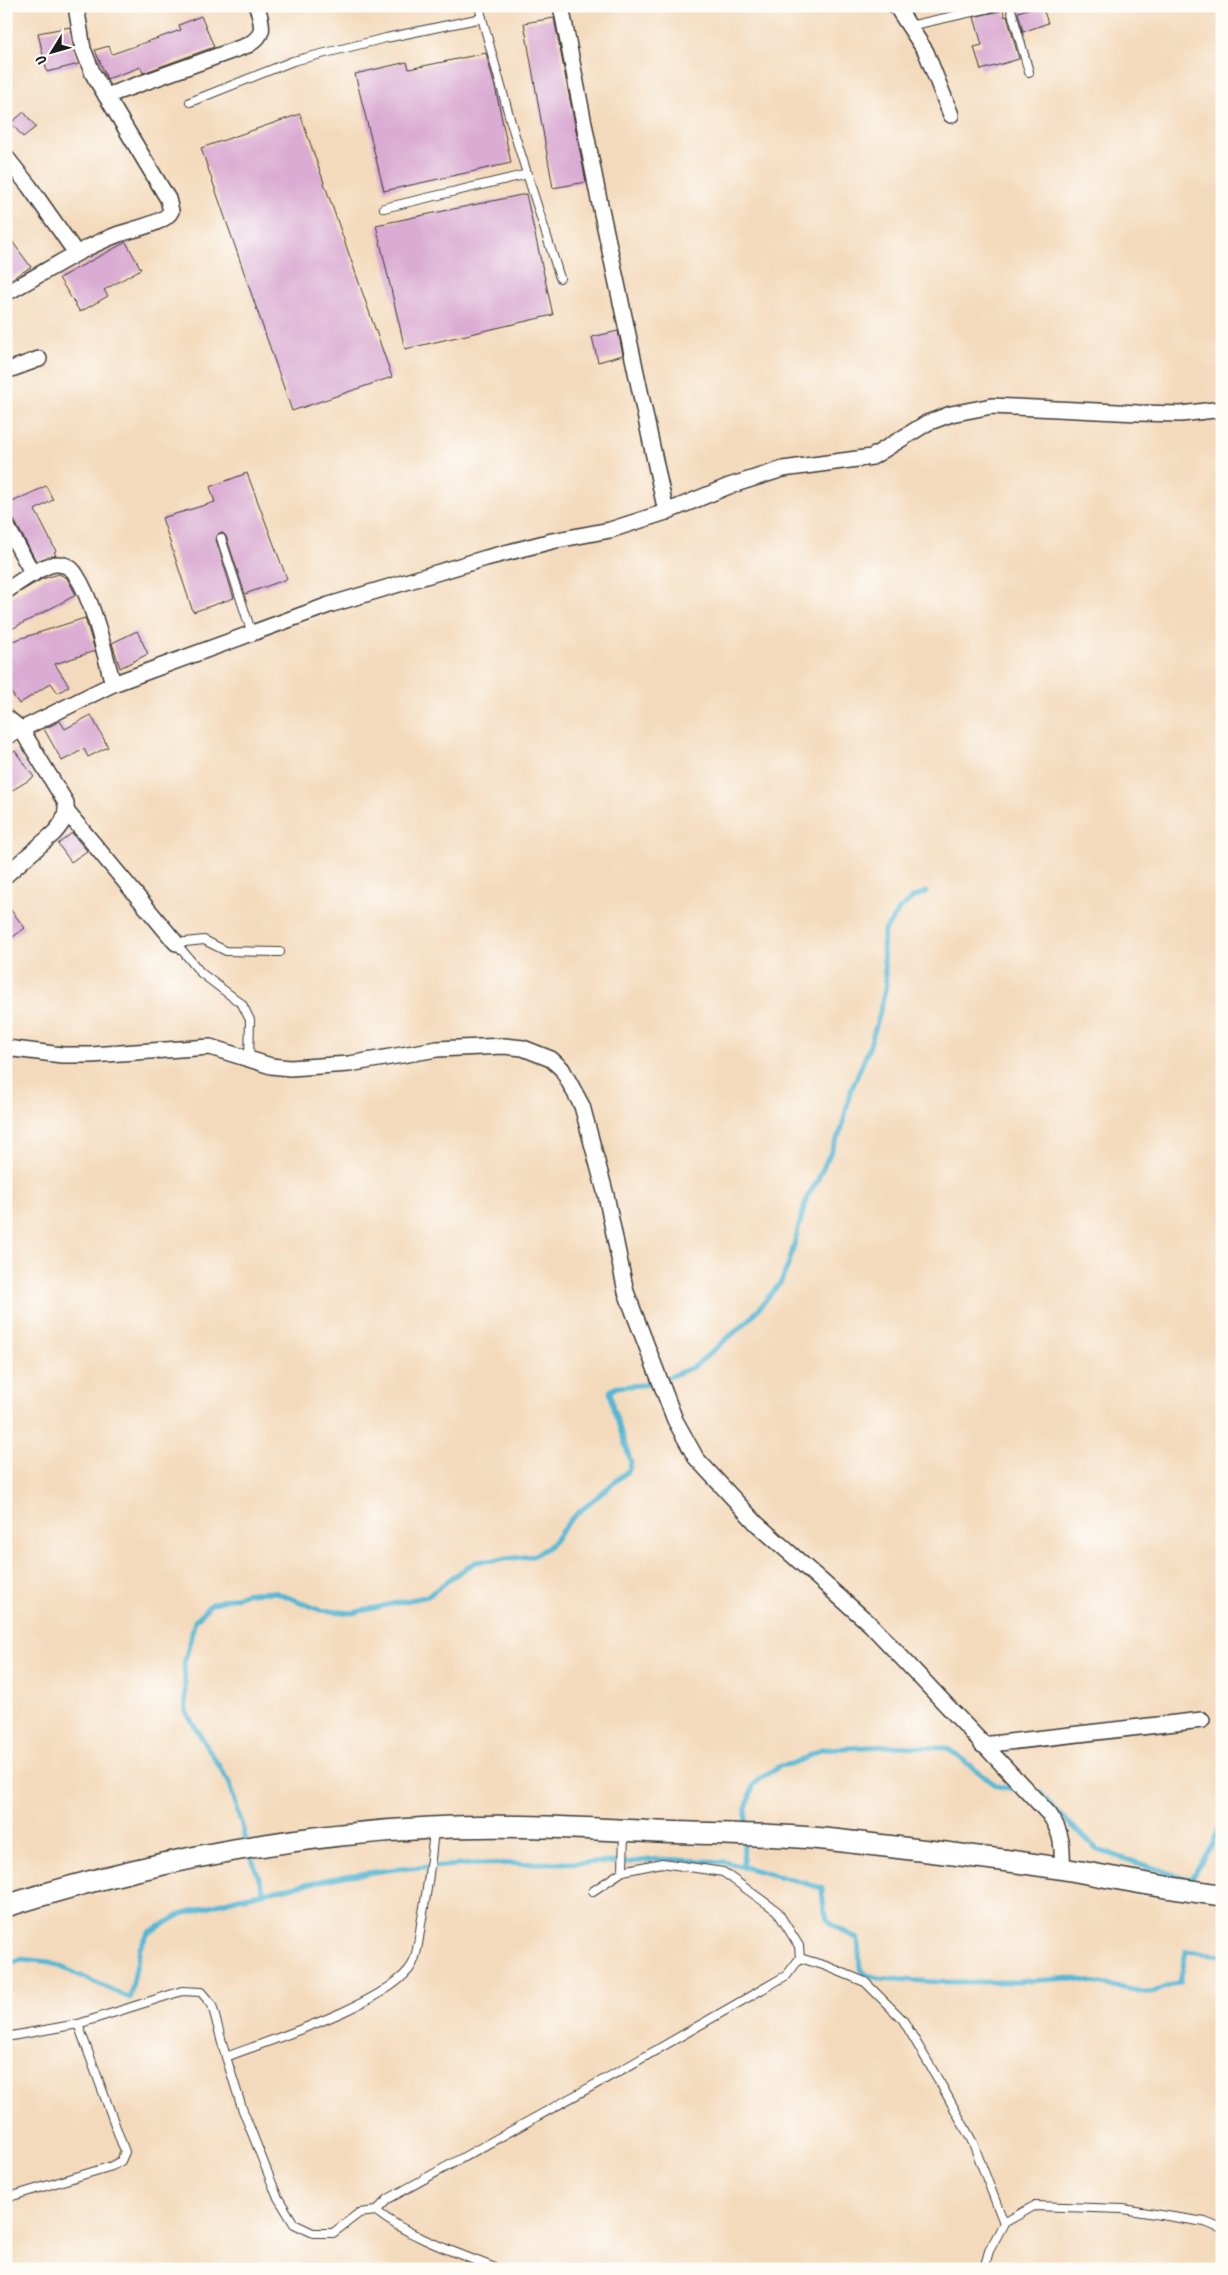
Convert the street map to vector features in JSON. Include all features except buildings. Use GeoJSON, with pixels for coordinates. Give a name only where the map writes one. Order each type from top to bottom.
{"type":"FeatureCollection","features":[{"type":"Feature","properties":{"kind":"street"},"geometry":{"type":"LineString","coordinates":[[6,293],[76,253],[117,235],[166,218],[170,211],[168,199],[93,74],[82,49],[76,6]]}},
{"type":"Feature","properties":{"kind":"street"},"geometry":{"type":"LineString","coordinates":[[106,96],[257,40],[262,32],[262,23],[257,6]]}},
{"type":"Feature","properties":{"kind":"street"},"geometry":{"type":"LineString","coordinates":[[560,6],[598,195],[666,512]]}},
{"type":"Feature","properties":{"kind":"street"},"geometry":{"type":"LineString","coordinates":[[896,6],[926,52],[951,115]]}},
{"type":"Feature","properties":{"kind":"street"},"geometry":{"type":"LineString","coordinates":[[6,157],[76,253]]}},
{"type":"Feature","properties":{"kind":"street"},"geometry":{"type":"LineString","coordinates":[[6,371],[39,359]]}},
{"type":"Feature","properties":{"kind":"street"},"geometry":{"type":"LineString","coordinates":[[6,737],[113,684],[328,605],[408,580],[552,541],[610,530],[666,512],[729,486],[783,469],[872,456],[927,424],[951,414],[992,406],[1181,414],[1222,409]]}},
{"type":"Feature","properties":{"kind":"street"},"geometry":{"type":"LineString","coordinates":[[6,525],[33,574]]}},
{"type":"Feature","properties":{"kind":"street"},"geometry":{"type":"LineString","coordinates":[[6,591],[49,566],[58,564],[70,567],[76,574],[87,596],[113,684]]}},
{"type":"Feature","properties":{"kind":"street"},"geometry":{"type":"LineString","coordinates":[[6,718],[21,729],[66,803],[67,812],[61,826],[6,875]]}},
{"type":"Feature","properties":{"kind":"street"},"geometry":{"type":"LineString","coordinates":[[67,812],[176,943]]}},
{"type":"Feature","properties":{"kind":"street"},"geometry":{"type":"LineString","coordinates":[[6,1048],[62,1055],[91,1055],[210,1047],[271,1066],[309,1068],[348,1064],[437,1049],[504,1046],[523,1048],[551,1059],[562,1069],[582,1106],[606,1195],[626,1292],[675,1420],[692,1450],[712,1476],[756,1523],[871,1625],[1056,1824],[1063,1847],[1062,1869]]}},
{"type":"Feature","properties":{"kind":"street"},"geometry":{"type":"LineString","coordinates":[[982,1745],[1202,1720]]}},
{"type":"Feature","properties":{"kind":"street"},"geometry":{"type":"LineString","coordinates":[[6,1906],[131,1872],[201,1857],[296,1841],[434,1828],[624,1830],[839,1841],[1062,1869],[1176,1890],[1222,1896]]}},
{"type":"Feature","properties":{"kind":"lane"},"geometry":{"type":"LineString","coordinates":[[479,6],[512,126],[560,278]]}},
{"type":"Feature","properties":{"kind":"lane"},"geometry":{"type":"LineString","coordinates":[[908,26],[998,6]]}},
{"type":"Feature","properties":{"kind":"lane"},"geometry":{"type":"LineString","coordinates":[[1010,6],[1029,72]]}},
{"type":"Feature","properties":{"kind":"lane"},"geometry":{"type":"LineString","coordinates":[[190,102],[293,61],[386,38],[482,18]]}},
{"type":"Feature","properties":{"kind":"lane"},"geometry":{"type":"LineString","coordinates":[[384,208],[528,174]]}},
{"type":"Feature","properties":{"kind":"lane"},"geometry":{"type":"LineString","coordinates":[[221,538],[252,634]]}},
{"type":"Feature","properties":{"kind":"lane"},"geometry":{"type":"LineString","coordinates":[[176,943],[204,940],[226,951],[280,952]]}},
{"type":"Feature","properties":{"kind":"lane"},"geometry":{"type":"LineString","coordinates":[[176,943],[202,973],[242,1004],[250,1020],[250,1059]]}},
{"type":"Feature","properties":{"kind":"lane"},"geometry":{"type":"LineString","coordinates":[[226,2057],[311,2026],[347,2010],[393,1984],[411,1966],[417,1952],[431,1873],[434,1828]]}},
{"type":"Feature","properties":{"kind":"lane"},"geometry":{"type":"LineString","coordinates":[[623,1871],[624,1830]]}},
{"type":"Feature","properties":{"kind":"lane"},"geometry":{"type":"LineString","coordinates":[[6,2037],[78,2024],[182,1991],[202,1992],[212,2005],[242,2108],[277,2196],[294,2224],[313,2233],[332,2233],[359,2213],[376,2211],[388,2199],[788,1975],[800,1958],[799,1946],[777,1911],[723,1872],[662,1862],[623,1871],[593,1891]]}},
{"type":"Feature","properties":{"kind":"lane"},"geometry":{"type":"LineString","coordinates":[[800,1958],[826,1966],[864,1982],[903,2020],[942,2086],[972,2144],[1004,2223]]}},
{"type":"Feature","properties":{"kind":"lane"},"geometry":{"type":"LineString","coordinates":[[6,2198],[112,2166],[120,2161],[125,2152],[78,2024]]}},
{"type":"Feature","properties":{"kind":"lane"},"geometry":{"type":"LineString","coordinates":[[984,2269],[989,2251],[1004,2223],[1034,2206],[1123,2209],[1205,2222],[1222,2229]]}},
{"type":"Feature","properties":{"kind":"lane"},"geometry":{"type":"LineString","coordinates":[[376,2211],[388,2220],[411,2232],[498,2269]]}},
{"type":"Feature","properties":{"kind":"waterway"},"geometry":{"type":"LineString","coordinates":[[247,1843],[230,1784],[186,1712],[184,1664],[195,1621],[211,1604],[249,1593],[275,1592],[320,1610],[352,1613],[428,1596],[476,1562],[533,1556],[551,1545],[571,1519],[629,1470],[631,1462],[613,1408],[610,1391],[617,1387],[653,1384],[695,1366],[749,1320],[781,1282],[789,1263],[807,1197],[816,1183],[842,1128],[850,1093],[869,1048],[879,1016],[886,985],[883,951],[884,932],[899,910],[912,898],[926,892]]}},
{"type":"Feature","properties":{"kind":"waterway"},"geometry":{"type":"LineString","coordinates":[[745,1830],[746,1808],[753,1786],[759,1779],[780,1766],[796,1763],[821,1749],[889,1746],[947,1748],[997,1786],[1020,1790]]}},
{"type":"Feature","properties":{"kind":"waterway"},"geometry":{"type":"LineString","coordinates":[[1034,1792],[1040,1793],[1056,1811],[1098,1850],[1191,1880],[1212,1845],[1222,1822]]}},
{"type":"Feature","properties":{"kind":"waterway"},"geometry":{"type":"LineString","coordinates":[[743,1867],[744,1839]]}},
{"type":"Feature","properties":{"kind":"waterway"},"geometry":{"type":"LineString","coordinates":[[250,1853],[264,1893]]}},
{"type":"Feature","properties":{"kind":"waterway"},"geometry":{"type":"LineString","coordinates":[[6,1964],[22,1959],[50,1962],[130,1998],[140,1948],[148,1933],[182,1914],[239,1898],[345,1876],[396,1869],[475,1864],[631,1862],[658,1859],[725,1862],[822,1888],[824,1909],[829,1921],[858,1939],[860,1969],[867,1975],[879,1978],[936,1982],[1016,1982],[1070,1978],[1150,1993],[1180,1982],[1186,1951],[1222,1955]]}}]}
